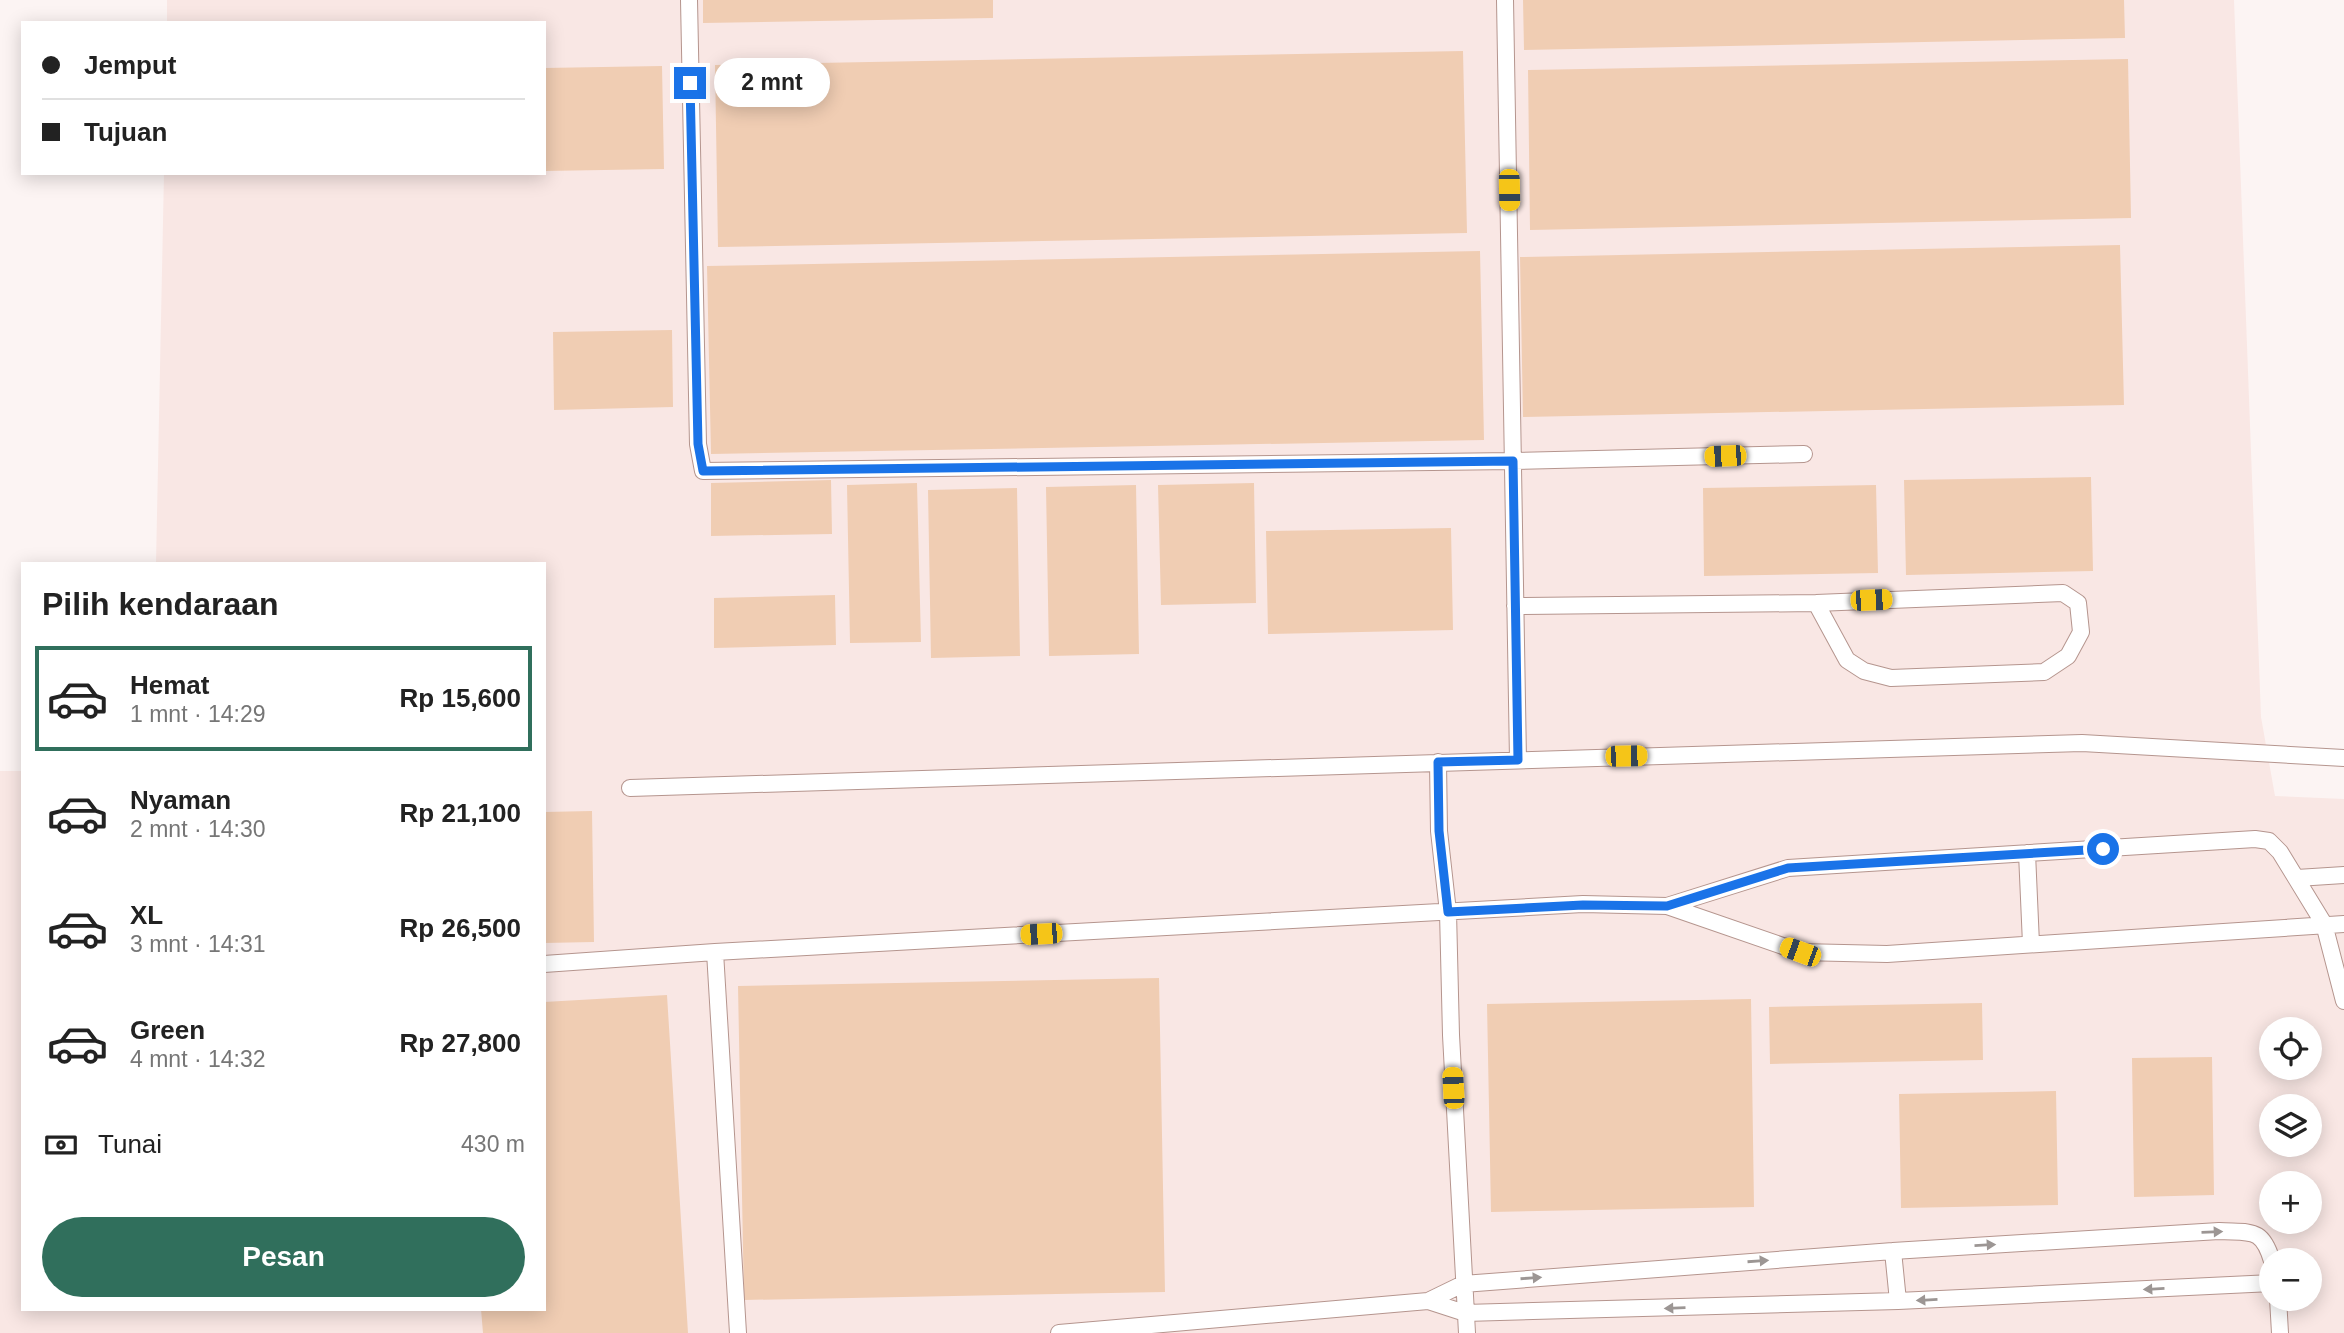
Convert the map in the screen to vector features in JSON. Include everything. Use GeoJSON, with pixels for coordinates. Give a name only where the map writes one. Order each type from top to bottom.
{"type":"FeatureCollection","features":[{"type":"Feature","properties":{"kind":"lane"},"geometry":{"type":"LineString","coordinates":[[689,0],[698,444],[703,471],[1513,461],[1804,454]]}},
{"type":"Feature","properties":{"kind":"lane"},"geometry":{"type":"LineString","coordinates":[[1506,0],[1518,760]]}},
{"type":"Feature","properties":{"kind":"lane"},"geometry":{"type":"LineString","coordinates":[[1515,606],[1816,603],[2063,593],[2078,603],[2081,632],[2068,656],[2044,672],[1891,678],[1864,671],[1847,660],[1816,603]]}},
{"type":"Feature","properties":{"kind":"lane"},"geometry":{"type":"LineString","coordinates":[[630,788],[2082,743],[2344,758]]}},
{"type":"Feature","properties":{"kind":"lane"},"geometry":{"type":"LineString","coordinates":[[1438,762],[1439,831],[1448,912],[1451,1048],[1466,1333]]}},
{"type":"Feature","properties":{"kind":"lane"},"geometry":{"type":"LineString","coordinates":[[546,964],[715,952],[1583,905],[1667,906],[1788,868],[2255,839],[2269,841],[2280,852],[2324,924],[2344,1001]]}},
{"type":"Feature","properties":{"kind":"lane"},"geometry":{"type":"LineString","coordinates":[[2027,853],[2031,944]]}},
{"type":"Feature","properties":{"kind":"lane"},"geometry":{"type":"LineString","coordinates":[[2297,878],[2344,874]]}},
{"type":"Feature","properties":{"kind":"lane"},"geometry":{"type":"LineString","coordinates":[[1667,906],[1800,952],[1887,954],[2344,924]]}},
{"type":"Feature","properties":{"kind":"lane"},"geometry":{"type":"LineString","coordinates":[[715,952],[738,1333]]}},
{"type":"Feature","properties":{"kind":"lane"},"geometry":{"type":"LineString","coordinates":[[1059,1333],[1428,1301],[1463,1284],[1893,1251],[2220,1231],[2260,1236],[2268,1248]]}},
{"type":"Feature","properties":{"kind":"lane"},"geometry":{"type":"LineString","coordinates":[[1893,1251],[1898,1301]]}},
{"type":"Feature","properties":{"kind":"lane"},"geometry":{"type":"LineString","coordinates":[[1428,1301],[1465,1314],[1898,1301],[2259,1284]]}},
{"type":"Feature","properties":{"kind":"lane"},"geometry":{"type":"LineString","coordinates":[[2279,1311],[2280,1333]]}},
{"type":"Feature","properties":{"kind":"shaded area"},"geometry":{"type":"Polygon","coordinates":[[[167,0],[2234,0],[2261,717],[2275,796],[2344,799],[2344,1333],[0,1333],[0,771],[21,771],[21,1311],[546,1311],[546,562],[156,562],[164,175],[546,175],[546,21],[167,21],[167,0]]]}},
{"type":"Feature","properties":{"kind":"building"},"geometry":{"type":"Polygon","coordinates":[[[703,0],[993,0],[993,18],[703,23],[703,0]]]}},
{"type":"Feature","properties":{"kind":"building"},"geometry":{"type":"Polygon","coordinates":[[[1523,0],[2124,0],[2125,38],[1524,50],[1523,0]]]}},
{"type":"Feature","properties":{"kind":"building"},"geometry":{"type":"Polygon","coordinates":[[[1463,51],[1467,233],[718,247],[715,65],[1463,51]]]}},
{"type":"Feature","properties":{"kind":"building"},"geometry":{"type":"Polygon","coordinates":[[[2128,59],[2131,218],[1530,230],[1528,70],[2128,59]]]}},
{"type":"Feature","properties":{"kind":"building"},"geometry":{"type":"Polygon","coordinates":[[[662,66],[664,169],[546,171],[546,68],[662,66]]]}},
{"type":"Feature","properties":{"kind":"building"},"geometry":{"type":"Polygon","coordinates":[[[2120,245],[2124,405],[1523,417],[1520,257],[2120,245]]]}},
{"type":"Feature","properties":{"kind":"building"},"geometry":{"type":"Polygon","coordinates":[[[1480,251],[1484,440],[711,454],[707,266],[1480,251]]]}},
{"type":"Feature","properties":{"kind":"building"},"geometry":{"type":"Polygon","coordinates":[[[672,330],[673,407],[554,410],[553,332],[672,330]]]}},
{"type":"Feature","properties":{"kind":"building"},"geometry":{"type":"Polygon","coordinates":[[[2091,477],[2093,571],[1906,575],[1904,480],[2091,477]]]}},
{"type":"Feature","properties":{"kind":"building"},"geometry":{"type":"Polygon","coordinates":[[[831,480],[832,534],[711,536],[711,483],[831,480]]]}},
{"type":"Feature","properties":{"kind":"building"},"geometry":{"type":"Polygon","coordinates":[[[917,483],[921,642],[850,643],[847,485],[917,483]]]}},
{"type":"Feature","properties":{"kind":"building"},"geometry":{"type":"Polygon","coordinates":[[[1254,483],[1256,603],[1161,605],[1158,485],[1254,483]]]}},
{"type":"Feature","properties":{"kind":"building"},"geometry":{"type":"Polygon","coordinates":[[[1136,485],[1139,654],[1049,656],[1046,487],[1136,485]]]}},
{"type":"Feature","properties":{"kind":"building"},"geometry":{"type":"Polygon","coordinates":[[[1876,485],[1878,573],[1704,576],[1703,488],[1876,485]]]}},
{"type":"Feature","properties":{"kind":"building"},"geometry":{"type":"Polygon","coordinates":[[[1017,488],[1020,656],[931,658],[928,490],[1017,488]]]}},
{"type":"Feature","properties":{"kind":"building"},"geometry":{"type":"Polygon","coordinates":[[[1451,528],[1453,630],[1268,634],[1266,531],[1451,528]]]}},
{"type":"Feature","properties":{"kind":"building"},"geometry":{"type":"Polygon","coordinates":[[[835,595],[836,645],[714,648],[714,598],[835,595]]]}},
{"type":"Feature","properties":{"kind":"building"},"geometry":{"type":"Polygon","coordinates":[[[592,811],[594,942],[546,943],[546,812],[592,811]]]}},
{"type":"Feature","properties":{"kind":"building"},"geometry":{"type":"Polygon","coordinates":[[[1159,978],[1165,1292],[744,1300],[738,986],[1159,978]]]}},
{"type":"Feature","properties":{"kind":"building"},"geometry":{"type":"Polygon","coordinates":[[[667,995],[688,1333],[483,1333],[481,1311],[546,1311],[546,1002],[667,995]]]}},
{"type":"Feature","properties":{"kind":"building"},"geometry":{"type":"Polygon","coordinates":[[[1751,999],[1754,1207],[1491,1212],[1487,1004],[1751,999]]]}},
{"type":"Feature","properties":{"kind":"building"},"geometry":{"type":"Polygon","coordinates":[[[1982,1003],[1983,1060],[1770,1064],[1769,1007],[1982,1003]]]}},
{"type":"Feature","properties":{"kind":"building"},"geometry":{"type":"Polygon","coordinates":[[[2212,1057],[2214,1195],[2134,1197],[2132,1058],[2212,1057]]]}},
{"type":"Feature","properties":{"kind":"building"},"geometry":{"type":"Polygon","coordinates":[[[2056,1091],[2058,1205],[1901,1208],[1899,1094],[2056,1091]]]}},
{"type":"Feature","properties":{"kind":"route"},"geometry":{"type":"LineString","coordinates":[[690,83],[698,444],[703,471],[1513,461],[1518,760],[1438,762],[1439,831],[1448,912],[1583,905],[1667,906],[1788,868],[2103,849]]}}]}
